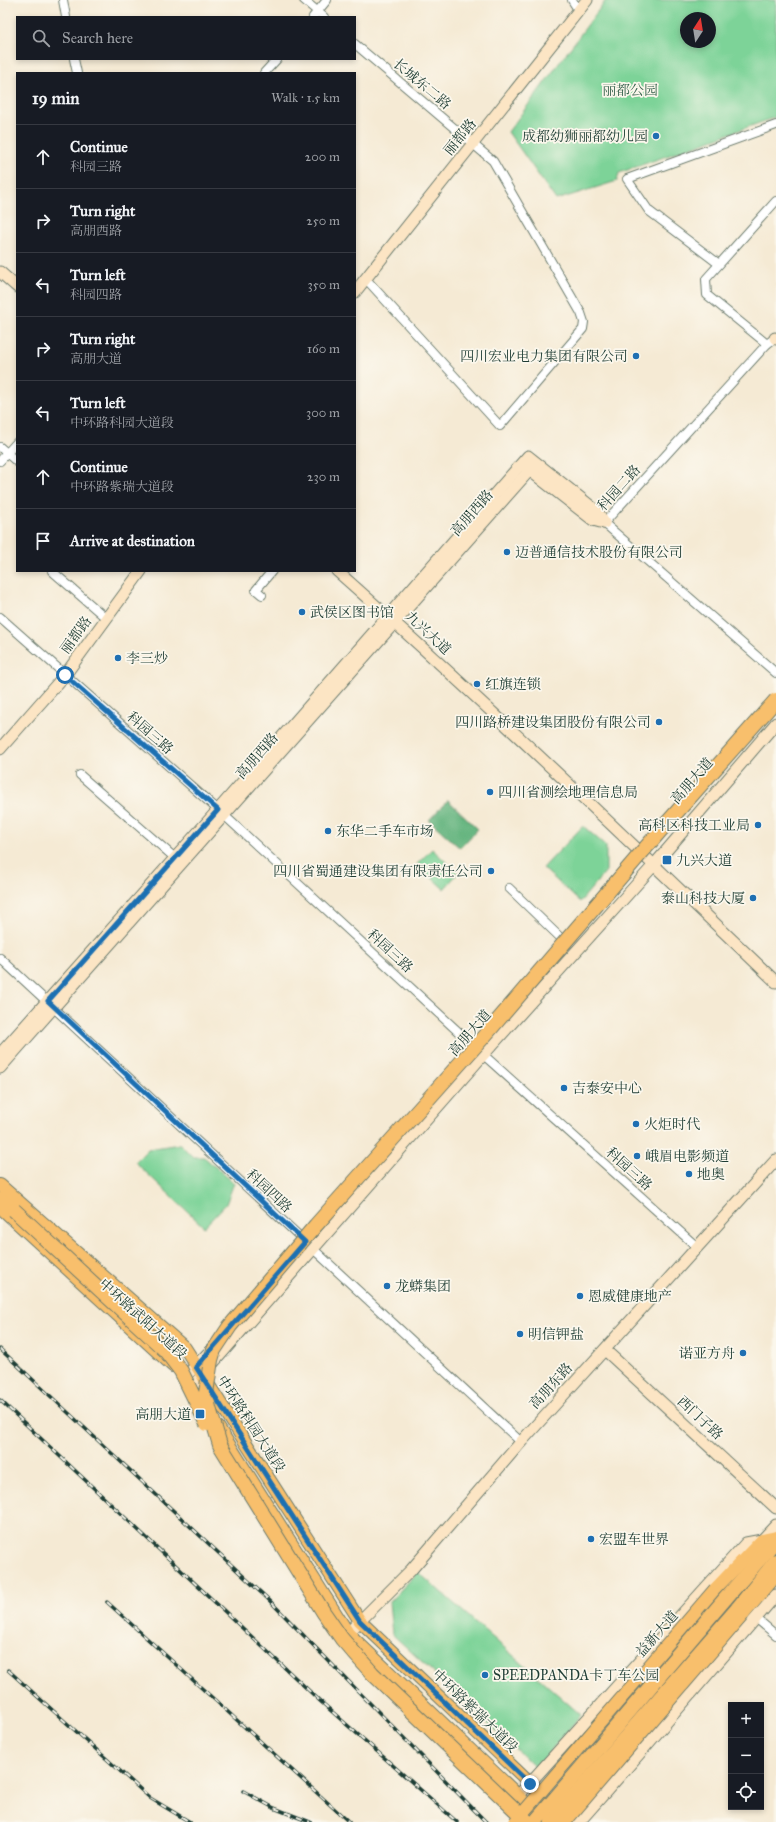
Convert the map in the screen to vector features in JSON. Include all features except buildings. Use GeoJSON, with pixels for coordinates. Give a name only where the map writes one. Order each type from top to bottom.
{"type":"FeatureCollection","features":[{"type":"Feature","properties":{"kind":"highway"},"geometry":{"type":"LineString","coordinates":[[220,1446],[206,1394],[211,1360],[222,1336],[316,1225],[561,949],[660,831],[776,700]]}},
{"type":"Feature","properties":{"kind":"highway"},"geometry":{"type":"LineString","coordinates":[[480,1052],[502,1008],[631,856],[660,831]]}},
{"type":"Feature","properties":{"kind":"highway"},"geometry":{"type":"LineString","coordinates":[[0,1200],[13,1215],[165,1350],[181,1370],[207,1424],[306,1587],[342,1639],[372,1673],[528,1822]]}},
{"type":"Feature","properties":{"kind":"highway"},"geometry":{"type":"LineString","coordinates":[[535,1822],[720,1594],[776,1538]]}},
{"type":"Feature","properties":{"kind":"highway"},"geometry":{"type":"LineString","coordinates":[[552,1822],[740,1612],[776,1561]]}},
{"type":"Feature","properties":{"kind":"main road","name":"中环路科园大道段"},"geometry":{"type":"LineString","coordinates":[[0,1186],[184,1348],[360,1621]]}},
{"type":"Feature","properties":{"kind":"main road","name":"中环路武阳大道段"},"geometry":{"type":"LineString","coordinates":[[0,1207],[13,1215],[189,1382],[348,1632]]}},
{"type":"Feature","properties":{"kind":"main road"},"geometry":{"type":"LineString","coordinates":[[762,1540],[776,1538]]}},
{"type":"Feature","properties":{"kind":"main road","name":"益新大道"},"geometry":{"type":"LineString","coordinates":[[515,1822],[720,1594],[762,1540]]}},
{"type":"Feature","properties":{"kind":"main road"},"geometry":{"type":"LineString","coordinates":[[565,1822],[740,1612],[776,1576]]}},
{"type":"Feature","properties":{"kind":"main road","name":"中环路紫瑞大道段"},"geometry":{"type":"LineString","coordinates":[[360,1621],[570,1822]]}},
{"type":"Feature","properties":{"kind":"main road"},"geometry":{"type":"LineString","coordinates":[[348,1632],[546,1822]]}},
{"type":"Feature","properties":{"kind":"street"},"geometry":{"type":"LineString","coordinates":[[63,0],[66,16]]}},
{"type":"Feature","properties":{"kind":"street"},"geometry":{"type":"LineString","coordinates":[[304,0],[318,15],[328,0]]}},
{"type":"Feature","properties":{"kind":"street"},"geometry":{"type":"LineString","coordinates":[[572,0],[579,11]]}},
{"type":"Feature","properties":{"kind":"street","name":"丽都路"},"geometry":{"type":"LineString","coordinates":[[356,291],[587,0]]}},
{"type":"Feature","properties":{"kind":"street","name":"长城东二路"},"geometry":{"type":"LineString","coordinates":[[356,45],[493,161],[581,313],[584,322],[583,329],[500,426],[366,279]]}},
{"type":"Feature","properties":{"kind":"street"},"geometry":{"type":"LineString","coordinates":[[74,60],[77,72]]}},
{"type":"Feature","properties":{"kind":"street"},"geometry":{"type":"LineString","coordinates":[[265,72],[275,60]]}},
{"type":"Feature","properties":{"kind":"street"},"geometry":{"type":"LineString","coordinates":[[719,264],[650,211],[627,179],[776,125]]}},
{"type":"Feature","properties":{"kind":"street"},"geometry":{"type":"LineString","coordinates":[[772,340],[707,295],[706,279],[776,201]]}},
{"type":"Feature","properties":{"kind":"street"},"geometry":{"type":"LineString","coordinates":[[0,272],[16,286]]}},
{"type":"Feature","properties":{"kind":"street","name":"科园二路"},"geometry":{"type":"LineString","coordinates":[[772,340],[604,523],[776,673]]}},
{"type":"Feature","properties":{"kind":"street"},"geometry":{"type":"LineString","coordinates":[[0,461],[16,443]]}},
{"type":"Feature","properties":{"kind":"street"},"geometry":{"type":"LineString","coordinates":[[0,447],[16,461]]}},
{"type":"Feature","properties":{"kind":"street"},"geometry":{"type":"LineString","coordinates":[[529,463],[593,520],[604,523]]}},
{"type":"Feature","properties":{"kind":"street","name":"高朋西路"},"geometry":{"type":"LineString","coordinates":[[0,1068],[51,1004],[175,858],[221,813],[387,615],[529,463]]}},
{"type":"Feature","properties":{"kind":"street","name":"高朋西路"},"geometry":{"type":"LineString","coordinates":[[0,1054],[51,1004],[221,813],[395,623],[529,463]]}},
{"type":"Feature","properties":{"kind":"street"},"geometry":{"type":"LineString","coordinates":[[53,572],[106,618]]}},
{"type":"Feature","properties":{"kind":"street","name":"丽都路"},"geometry":{"type":"LineString","coordinates":[[0,749],[65,675],[139,572]]}},
{"type":"Feature","properties":{"kind":"street","name":"九兴大道"},"geometry":{"type":"LineString","coordinates":[[337,572],[387,615],[646,856],[776,982]]}},
{"type":"Feature","properties":{"kind":"street"},"geometry":{"type":"LineString","coordinates":[[262,596],[256,590],[274,573]]}},
{"type":"Feature","properties":{"kind":"street","name":"科园三路"},"geometry":{"type":"LineString","coordinates":[[0,617],[221,813],[480,1052],[696,1247]]}},
{"type":"Feature","properties":{"kind":"street","name":"高朋大道"},"geometry":{"type":"LineString","coordinates":[[480,1052],[568,944],[776,707]]}},
{"type":"Feature","properties":{"kind":"street","name":"高朋大道"},"geometry":{"type":"LineString","coordinates":[[189,1382],[308,1245],[480,1052],[654,865],[776,723]]}},
{"type":"Feature","properties":{"kind":"street"},"geometry":{"type":"LineString","coordinates":[[80,775],[175,858]]}},
{"type":"Feature","properties":{"kind":"street"},"geometry":{"type":"LineString","coordinates":[[509,888],[568,944]]}},
{"type":"Feature","properties":{"kind":"street","name":"科园四路"},"geometry":{"type":"LineString","coordinates":[[0,958],[521,1442]]}},
{"type":"Feature","properties":{"kind":"street","name":"高朋东路"},"geometry":{"type":"LineString","coordinates":[[348,1632],[411,1570],[521,1442],[776,1160]]}},
{"type":"Feature","properties":{"kind":"street"},"geometry":{"type":"LineString","coordinates":[[0,1214],[13,1215]]}},
{"type":"Feature","properties":{"kind":"street","name":"西门子路"},"geometry":{"type":"LineString","coordinates":[[605,1350],[776,1508]]}},
{"type":"Feature","properties":{"kind":"street"},"geometry":{"type":"LineString","coordinates":[[518,1796],[746,1543],[762,1540],[776,1524]]}},
{"type":"Feature","properties":{"kind":"street"},"geometry":{"type":"LineString","coordinates":[[578,1822],[757,1619],[776,1595]]}},
{"type":"Feature","properties":{"kind":"street"},"geometry":{"type":"LineString","coordinates":[[757,1619],[776,1635]]}},
{"type":"Feature","properties":{"kind":"street"},"geometry":{"type":"LineString","coordinates":[[589,1719],[581,1739],[587,1750],[597,1758],[610,1761],[639,1754]]}},
{"type":"Feature","properties":{"kind":"green space","name":"丽都公园"},"geometry":{"type":"Polygon","coordinates":[[[606,0],[776,0],[776,117],[619,173],[617,181],[556,200],[508,132],[606,0]]]}},
{"type":"Feature","properties":{"kind":"green space"},"geometry":{"type":"Polygon","coordinates":[[[448,800],[478,829],[460,848],[429,820],[448,800]]]}},
{"type":"Feature","properties":{"kind":"green space"},"geometry":{"type":"Polygon","coordinates":[[[583,826],[606,846],[606,871],[580,902],[543,868],[583,826]]]}},
{"type":"Feature","properties":{"kind":"green space"},"geometry":{"type":"Polygon","coordinates":[[[432,849],[458,873],[444,889],[417,864],[432,849]]]}},
{"type":"Feature","properties":{"kind":"green space"},"geometry":{"type":"Polygon","coordinates":[[[180,1144],[193,1157],[204,1157],[234,1183],[226,1204],[204,1227],[135,1162],[148,1149],[180,1144]]]}},
{"type":"Feature","properties":{"kind":"green space","name":"SPEEDPANDA卡丁车公园"},"geometry":{"type":"Polygon","coordinates":[[[418,1572],[581,1715],[536,1768],[392,1634],[389,1602],[418,1572]]]}},
{"type":"Feature","properties":{"kind":"railway"},"geometry":{"type":"LineString","coordinates":[[0,1349],[269,1600],[486,1822]]}},
{"type":"Feature","properties":{"kind":"railway"},"geometry":{"type":"LineString","coordinates":[[0,1400],[320,1701],[457,1822]]}},
{"type":"Feature","properties":{"kind":"railway"},"geometry":{"type":"LineString","coordinates":[[107,1602],[349,1822]]}},
{"type":"Feature","properties":{"kind":"railway"},"geometry":{"type":"LineString","coordinates":[[8,1670],[150,1798],[190,1822]]}},
{"type":"Feature","properties":{"kind":"railway"},"geometry":{"type":"LineString","coordinates":[[243,1791],[274,1808],[310,1822]]}},
{"type":"Feature","properties":{"kind":"place","name":"成都幼狮丽都幼儿园"},"geometry":{"type":"Point","coordinates":[656,136]}},
{"type":"Feature","properties":{"kind":"place","name":"四川宏业电力集团有限公司"},"geometry":{"type":"Point","coordinates":[636,356]}},
{"type":"Feature","properties":{"kind":"place","name":"迈普通信技术股份有限公司"},"geometry":{"type":"Point","coordinates":[507,552]}},
{"type":"Feature","properties":{"kind":"place","name":"武侯区图书馆"},"geometry":{"type":"Point","coordinates":[302,612]}},
{"type":"Feature","properties":{"kind":"place","name":"李三炒"},"geometry":{"type":"Point","coordinates":[118,658]}},
{"type":"Feature","properties":{"kind":"place","name":"红旗连锁"},"geometry":{"type":"Point","coordinates":[477,684]}},
{"type":"Feature","properties":{"kind":"place","name":"四川路桥建设集团股份有限公司"},"geometry":{"type":"Point","coordinates":[659,722]}},
{"type":"Feature","properties":{"kind":"place","name":"四川省测绘地理信息局"},"geometry":{"type":"Point","coordinates":[490,792]}},
{"type":"Feature","properties":{"kind":"place","name":"高科区科技工业局"},"geometry":{"type":"Point","coordinates":[758,825]}},
{"type":"Feature","properties":{"kind":"place","name":"东华二手车市场"},"geometry":{"type":"Point","coordinates":[328,831]}},
{"type":"Feature","properties":{"kind":"place","name":"九兴大道"},"geometry":{"type":"Point","coordinates":[667,860]}},
{"type":"Feature","properties":{"kind":"place","name":"四川省蜀通建设集团有限责任公司"},"geometry":{"type":"Point","coordinates":[491,871]}},
{"type":"Feature","properties":{"kind":"place","name":"泰山科技大厦"},"geometry":{"type":"Point","coordinates":[753,898]}},
{"type":"Feature","properties":{"kind":"place","name":"吉泰安中心"},"geometry":{"type":"Point","coordinates":[564,1088]}},
{"type":"Feature","properties":{"kind":"place","name":"火炬时代"},"geometry":{"type":"Point","coordinates":[636,1124]}},
{"type":"Feature","properties":{"kind":"place","name":"峨眉电影频道"},"geometry":{"type":"Point","coordinates":[637,1156]}},
{"type":"Feature","properties":{"kind":"place","name":"地奥"},"geometry":{"type":"Point","coordinates":[689,1174]}},
{"type":"Feature","properties":{"kind":"place","name":"龙蟒集团"},"geometry":{"type":"Point","coordinates":[387,1286]}},
{"type":"Feature","properties":{"kind":"place","name":"恩威健康地产"},"geometry":{"type":"Point","coordinates":[580,1296]}},
{"type":"Feature","properties":{"kind":"place","name":"明信钾盐"},"geometry":{"type":"Point","coordinates":[520,1334]}},
{"type":"Feature","properties":{"kind":"place","name":"诺亚方舟"},"geometry":{"type":"Point","coordinates":[743,1353]}},
{"type":"Feature","properties":{"kind":"place","name":"高朋大道"},"geometry":{"type":"Point","coordinates":[200,1414]}},
{"type":"Feature","properties":{"kind":"place","name":"宏盟车世界"},"geometry":{"type":"Point","coordinates":[591,1539]}},
{"type":"Feature","properties":{"kind":"place","name":"SPEEDPANDA卡丁车公园"},"geometry":{"type":"Point","coordinates":[485,1675]}},
{"type":"Feature","properties":{"kind":"route"},"geometry":{"type":"LineString","coordinates":[[65,675],[218,810],[48,1001],[305,1242],[196,1367],[360,1621],[530,1784]]}}]}
